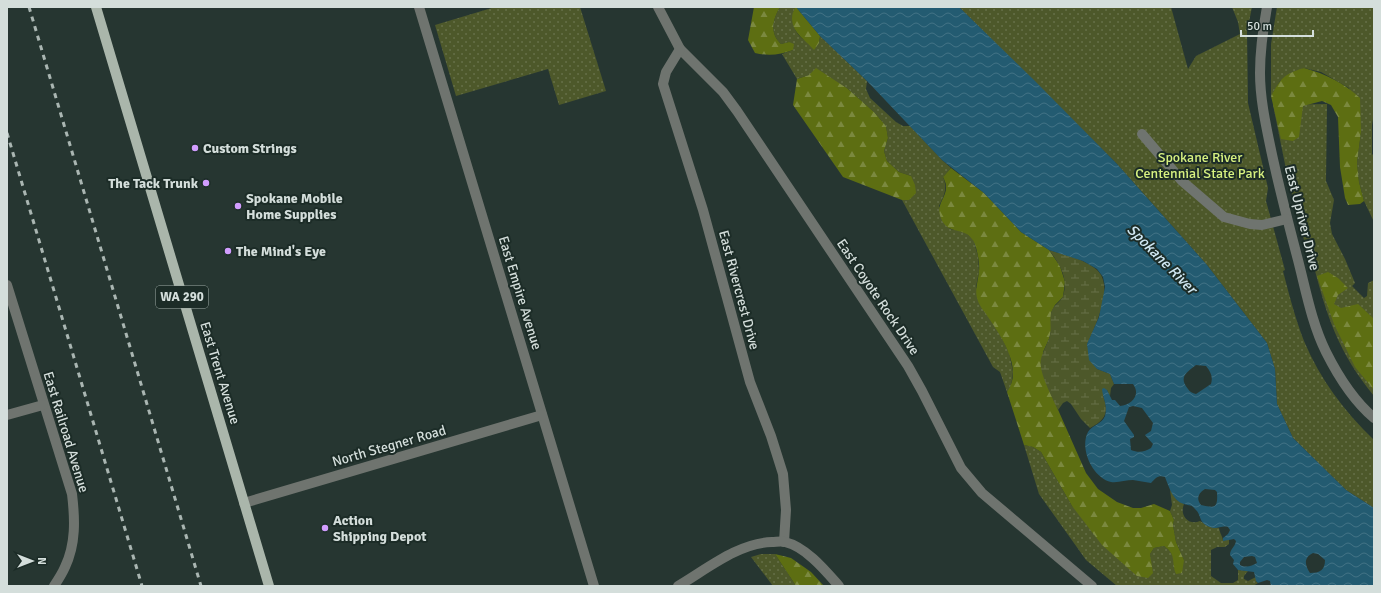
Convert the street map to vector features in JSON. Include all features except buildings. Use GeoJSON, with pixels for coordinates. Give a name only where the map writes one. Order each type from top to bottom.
{"type":"FeatureCollection","features":[{"type":"Feature","properties":{"kind":"main road","name":"East Trent Avenue"},"geometry":{"type":"LineString","coordinates":[[96,7],[269,586]]}},
{"type":"Feature","properties":{"kind":"street","name":"East Empire Avenue"},"geometry":{"type":"LineString","coordinates":[[419,7],[594,586]]}},
{"type":"Feature","properties":{"kind":"street","name":"East Coyote Rock Drive"},"geometry":{"type":"LineString","coordinates":[[658,7],[680,49],[722,92],[746,124],[908,366],[961,468],[982,493],[1092,586]]}},
{"type":"Feature","properties":{"kind":"street","name":"East Upriver Drive"},"geometry":{"type":"LineString","coordinates":[[1267,7],[1261,43],[1260,74],[1263,109],[1287,219],[1316,326],[1326,352],[1341,379],[1354,397],[1374,418]]}},
{"type":"Feature","properties":{"kind":"street","name":"East Rivercrest Drive"},"geometry":{"type":"LineString","coordinates":[[680,49],[666,72],[663,84],[702,210],[750,382],[771,436],[783,474],[786,510],[784,542]]}},
{"type":"Feature","properties":{"kind":"street"},"geometry":{"type":"LineString","coordinates":[[1142,134],[1182,181],[1224,217],[1250,224],[1262,225],[1287,219]]}},
{"type":"Feature","properties":{"kind":"street","name":"East Railroad Avenue"},"geometry":{"type":"LineString","coordinates":[[7,285],[43,405],[72,494],[75,518],[73,543],[65,567],[54,586]]}},
{"type":"Feature","properties":{"kind":"street"},"geometry":{"type":"LineString","coordinates":[[7,415],[43,405]]}},
{"type":"Feature","properties":{"kind":"street","name":"North Stegner Road"},"geometry":{"type":"LineString","coordinates":[[244,503],[542,415]]}},
{"type":"Feature","properties":{"kind":"street"},"geometry":{"type":"LineString","coordinates":[[678,586],[737,550],[760,542],[784,542],[801,549],[815,560],[839,586]]}},
{"type":"Feature","properties":{"kind":"green space"},"geometry":{"type":"Polygon","coordinates":[[[495,7],[580,7],[606,91],[559,105],[548,69],[456,96],[435,25],[495,7]]]}},
{"type":"Feature","properties":{"kind":"green space"},"geometry":{"type":"Polygon","coordinates":[[[754,7],[780,7],[773,26],[775,35],[781,44],[789,42],[794,44],[793,50],[774,54],[755,53],[748,40],[754,7]]]}},
{"type":"Feature","properties":{"kind":"green space"},"geometry":{"type":"Polygon","coordinates":[[[780,7],[796,7],[793,22],[794,28],[800,37],[809,42],[819,43],[820,36],[867,81],[866,89],[870,98],[896,122],[903,126],[910,126],[951,168],[943,177],[945,189],[939,206],[950,229],[965,232],[973,239],[978,256],[979,271],[976,287],[1009,352],[1013,372],[1011,387],[1007,392],[1000,372],[993,367],[902,200],[909,200],[911,176],[899,172],[887,161],[884,151],[888,138],[886,126],[874,112],[848,89],[809,75],[797,79],[782,54],[793,50],[789,42],[781,44],[777,40],[774,31],[774,21],[780,7]]]}},
{"type":"Feature","properties":{"kind":"green space"},"geometry":{"type":"Polygon","coordinates":[[[796,7],[820,36],[819,43],[814,50],[795,29],[792,17],[796,7]]]}},
{"type":"Feature","properties":{"kind":"green space","name":"Spokane River Centennial State Park"},"geometry":{"type":"Polygon","coordinates":[[[959,7],[1171,7],[1188,69],[1196,56],[1240,34],[1238,22],[1232,7],[1252,7],[1247,32],[1248,103],[1268,188],[1266,201],[1285,270],[1283,271],[1292,306],[1304,341],[1317,368],[1343,406],[1374,440],[1374,508],[1346,490],[1293,438],[1277,404],[1275,369],[1267,343],[1207,265],[1117,164],[959,7]]]}},
{"type":"Feature","properties":{"kind":"green space"},"geometry":{"type":"Polygon","coordinates":[[[1277,7],[1374,7],[1374,113],[1372,125],[1372,154],[1374,156],[1374,222],[1364,201],[1359,182],[1357,163],[1361,132],[1349,88],[1321,72],[1304,68],[1280,81],[1271,96],[1271,44],[1277,7]]]}},
{"type":"Feature","properties":{"kind":"green space"},"geometry":{"type":"Polygon","coordinates":[[[816,68],[848,89],[874,112],[886,126],[888,138],[884,151],[887,161],[899,172],[911,176],[915,185],[916,193],[909,200],[902,200],[843,177],[793,105],[797,79],[809,75],[816,68]]]}},
{"type":"Feature","properties":{"kind":"green space"},"geometry":{"type":"Polygon","coordinates":[[[1304,68],[1320,73],[1334,80],[1348,88],[1360,98],[1361,132],[1357,163],[1359,182],[1364,201],[1360,204],[1348,205],[1345,198],[1340,167],[1338,117],[1331,105],[1322,101],[1303,106],[1299,137],[1293,141],[1281,139],[1271,96],[1287,75],[1304,68]]]}},
{"type":"Feature","properties":{"kind":"green space","name":"Spokane River Centennial State Park"},"geometry":{"type":"Polygon","coordinates":[[[1327,104],[1326,181],[1334,200],[1330,223],[1332,234],[1355,283],[1352,286],[1364,298],[1367,296],[1368,283],[1374,280],[1374,396],[1351,364],[1335,333],[1323,300],[1313,263],[1310,263],[1288,179],[1273,105],[1327,104]]]}},
{"type":"Feature","properties":{"kind":"green space"},"geometry":{"type":"Polygon","coordinates":[[[951,168],[984,193],[1021,232],[1049,250],[1060,266],[1065,282],[1063,297],[1055,305],[1051,313],[1052,327],[1049,339],[1043,352],[1048,387],[1086,473],[1098,489],[1117,502],[1133,508],[1141,508],[1154,504],[1170,511],[1174,520],[1173,525],[1176,542],[1184,560],[1182,573],[1176,574],[1171,552],[1164,546],[1154,548],[1150,554],[1153,573],[1148,578],[1137,576],[1102,545],[1072,506],[1041,452],[1033,447],[1024,445],[1007,392],[1012,383],[1013,373],[1009,353],[999,334],[980,305],[977,297],[976,290],[979,268],[978,255],[974,242],[969,235],[947,227],[941,218],[939,209],[946,190],[946,184],[943,177],[951,168]]]}},
{"type":"Feature","properties":{"kind":"green space"},"geometry":{"type":"Polygon","coordinates":[[[1049,250],[1087,263],[1097,270],[1102,277],[1104,296],[1102,307],[1087,345],[1097,369],[1110,374],[1114,384],[1111,388],[1110,396],[1107,390],[1103,396],[1106,411],[1103,419],[1090,428],[1067,401],[1063,403],[1058,410],[1043,377],[1041,360],[1051,330],[1051,313],[1053,308],[1062,298],[1065,289],[1062,271],[1049,250]]]}},
{"type":"Feature","properties":{"kind":"green space"},"geometry":{"type":"Polygon","coordinates":[[[1328,272],[1338,278],[1348,288],[1338,295],[1334,304],[1341,308],[1358,304],[1374,319],[1374,390],[1355,367],[1334,324],[1317,276],[1328,272]]]}},
{"type":"Feature","properties":{"kind":"green space"},"geometry":{"type":"Polygon","coordinates":[[[1024,445],[1033,447],[1041,452],[1072,506],[1151,564],[1150,554],[1154,548],[1164,546],[1173,556],[1174,569],[1184,560],[1176,542],[1173,525],[1174,520],[1170,511],[1172,505],[1170,490],[1177,500],[1184,504],[1183,512],[1186,519],[1192,522],[1200,521],[1210,527],[1219,528],[1223,541],[1229,539],[1229,544],[1225,547],[1217,547],[1211,550],[1211,576],[1221,583],[1233,583],[1238,580],[1238,570],[1248,571],[1244,576],[1244,579],[1248,581],[1256,577],[1256,581],[1258,583],[1253,586],[1117,586],[1086,560],[1039,494],[1024,445]]]}},
{"type":"Feature","properties":{"kind":"green space"},"geometry":{"type":"Polygon","coordinates":[[[761,554],[775,554],[796,586],[773,586],[751,557],[761,554]]]}},
{"type":"Feature","properties":{"kind":"green space"},"geometry":{"type":"Polygon","coordinates":[[[775,554],[791,558],[811,572],[824,586],[796,586],[775,554]]]}},
{"type":"Feature","properties":{"kind":"water","name":"Spokane River"},"geometry":{"type":"Polygon","coordinates":[[[796,7],[959,7],[1035,81],[1117,164],[1207,265],[1267,343],[1275,369],[1277,404],[1293,438],[1346,490],[1374,508],[1374,586],[1271,586],[1270,581],[1267,580],[1258,583],[1254,572],[1238,570],[1233,564],[1234,560],[1230,553],[1236,541],[1234,539],[1223,541],[1223,538],[1230,530],[1228,527],[1212,528],[1206,525],[1194,507],[1180,502],[1174,497],[1165,477],[1163,476],[1156,478],[1151,483],[1133,480],[1111,482],[1099,475],[1089,462],[1085,446],[1088,432],[1102,421],[1105,416],[1106,406],[1102,389],[1104,388],[1107,390],[1112,400],[1115,400],[1120,406],[1128,404],[1136,396],[1133,384],[1114,384],[1110,374],[1097,369],[1089,360],[1087,344],[1099,317],[1105,287],[1103,277],[1097,269],[1083,261],[1049,250],[1021,232],[984,193],[942,160],[867,81],[820,36],[796,7]],[[1196,365],[1184,378],[1185,385],[1192,393],[1196,394],[1211,384],[1212,377],[1206,366],[1196,365]],[[1133,406],[1129,407],[1124,421],[1134,435],[1134,437],[1130,439],[1131,450],[1141,452],[1151,448],[1153,444],[1145,435],[1151,431],[1153,423],[1142,408],[1133,406]],[[1205,489],[1199,494],[1199,503],[1210,507],[1215,506],[1217,502],[1217,492],[1215,490],[1205,489]],[[1313,553],[1306,559],[1306,564],[1310,573],[1319,572],[1323,569],[1325,560],[1318,554],[1313,553]],[[1252,556],[1244,557],[1240,562],[1240,565],[1244,566],[1251,566],[1257,563],[1255,557],[1252,556]]]}},
{"type":"Feature","properties":{"kind":"railway"},"geometry":{"type":"LineString","coordinates":[[29,7],[201,586]]}},
{"type":"Feature","properties":{"kind":"railway"},"geometry":{"type":"LineString","coordinates":[[7,133],[142,586]]}},
{"type":"Feature","properties":{"kind":"place","name":"Custom Strings"},"geometry":{"type":"Point","coordinates":[195,148]}},
{"type":"Feature","properties":{"kind":"place","name":"The Tack Trunk"},"geometry":{"type":"Point","coordinates":[206,183]}},
{"type":"Feature","properties":{"kind":"place","name":"Spokane Mobile Home Supplies"},"geometry":{"type":"Point","coordinates":[238,206]}},
{"type":"Feature","properties":{"kind":"place","name":"The Mind's Eye"},"geometry":{"type":"Point","coordinates":[228,251]}},
{"type":"Feature","properties":{"kind":"place","name":"Action Shipping Depot"},"geometry":{"type":"Point","coordinates":[325,528]}}]}
